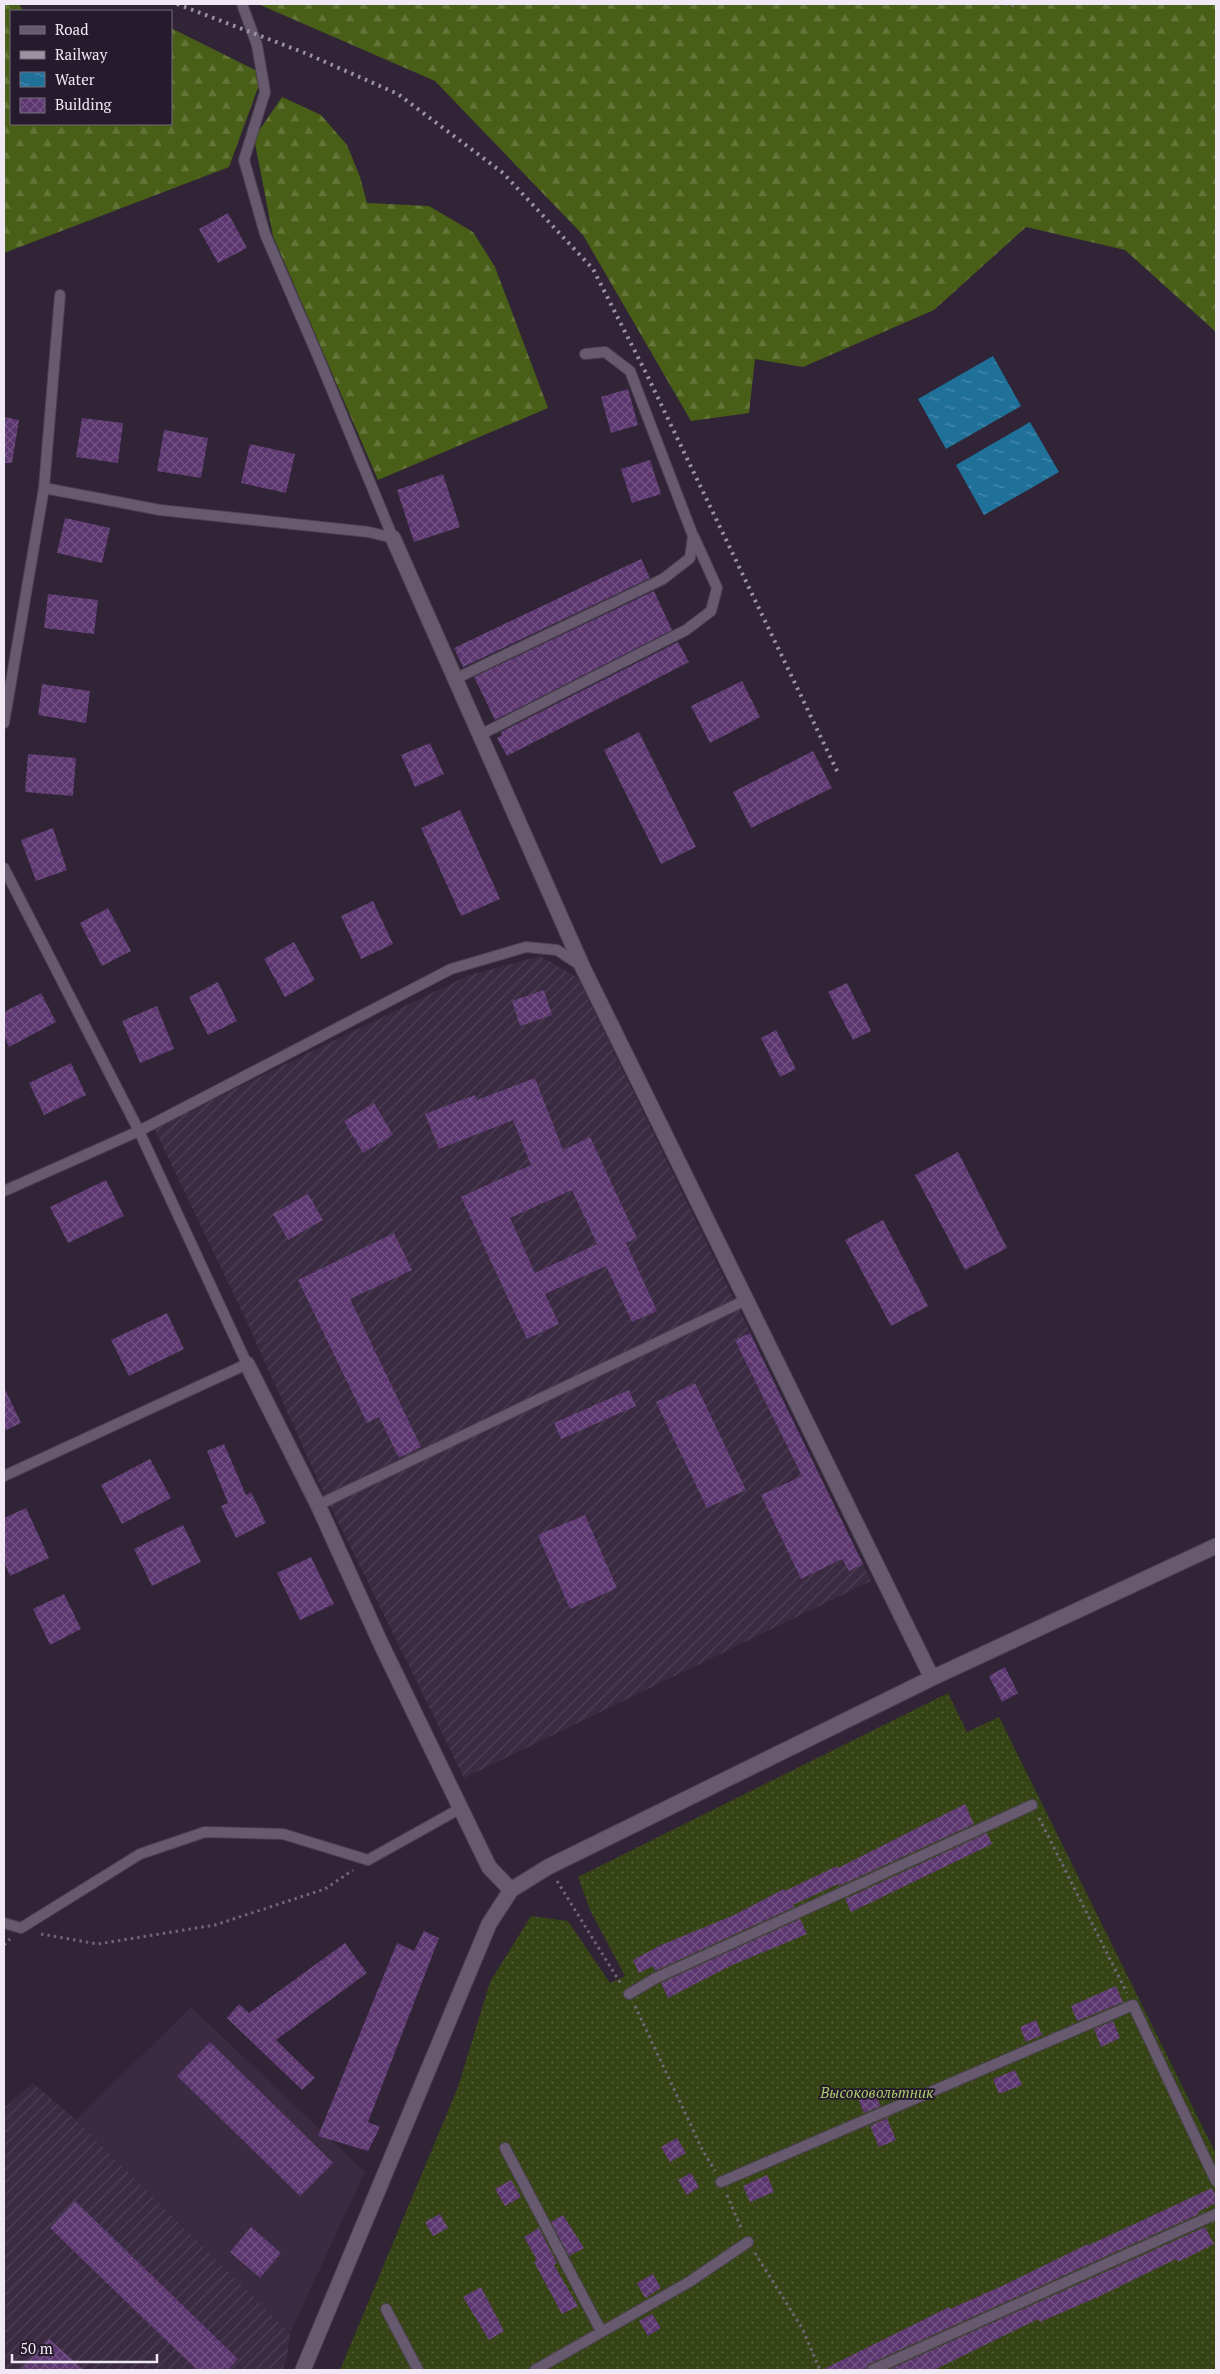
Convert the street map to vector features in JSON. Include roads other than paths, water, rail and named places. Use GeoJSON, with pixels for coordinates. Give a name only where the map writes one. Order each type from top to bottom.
{"type":"FeatureCollection","features":[{"type":"Feature","properties":{"kind":"street"},"geometry":{"type":"LineString","coordinates":[[393,538],[583,968],[932,1678]]}},
{"type":"Feature","properties":{"kind":"street"},"geometry":{"type":"LineString","coordinates":[[247,1364],[318,1505],[381,1644],[490,1867],[511,1890]]}},
{"type":"Feature","properties":{"kind":"street"},"geometry":{"type":"LineString","coordinates":[[303,2370],[489,1924],[511,1890],[548,1867],[932,1678],[1216,1546]]}},
{"type":"Feature","properties":{"kind":"lane"},"geometry":{"type":"LineString","coordinates":[[242,4],[258,45],[265,92],[244,160],[262,225],[393,538]]}},
{"type":"Feature","properties":{"kind":"lane"},"geometry":{"type":"LineString","coordinates":[[4,723],[44,488],[60,294]]}},
{"type":"Feature","properties":{"kind":"lane"},"geometry":{"type":"LineString","coordinates":[[480,735],[686,630],[711,611],[717,588],[694,536],[630,371],[605,352],[586,354]]}},
{"type":"Feature","properties":{"kind":"lane"},"geometry":{"type":"LineString","coordinates":[[44,488],[160,510],[369,532],[393,538]]}},
{"type":"Feature","properties":{"kind":"lane"},"geometry":{"type":"LineString","coordinates":[[456,680],[663,579],[690,558],[694,536]]}},
{"type":"Feature","properties":{"kind":"lane"},"geometry":{"type":"LineString","coordinates":[[4,868],[139,1130],[247,1364],[4,1476]]}},
{"type":"Feature","properties":{"kind":"lane"},"geometry":{"type":"LineString","coordinates":[[4,1191],[139,1130],[451,969],[526,947],[557,950],[583,968]]}},
{"type":"Feature","properties":{"kind":"lane"},"geometry":{"type":"LineString","coordinates":[[318,1505],[746,1300]]}},
{"type":"Feature","properties":{"kind":"lane"},"geometry":{"type":"LineString","coordinates":[[629,1994],[656,1978],[1032,1805]]}},
{"type":"Feature","properties":{"kind":"lane"},"geometry":{"type":"LineString","coordinates":[[4,1923],[21,1928],[140,1854],[205,1832],[283,1834],[368,1860],[461,1808]]}},
{"type":"Feature","properties":{"kind":"lane"},"geometry":{"type":"LineString","coordinates":[[721,2182],[1133,2005],[1216,2181]]}},
{"type":"Feature","properties":{"kind":"lane"},"geometry":{"type":"LineString","coordinates":[[505,2148],[601,2331]]}},
{"type":"Feature","properties":{"kind":"lane"},"geometry":{"type":"LineString","coordinates":[[872,2370],[1216,2214]]}},
{"type":"Feature","properties":{"kind":"lane"},"geometry":{"type":"LineString","coordinates":[[535,2370],[689,2282],[748,2242]]}},
{"type":"Feature","properties":{"kind":"lane"},"geometry":{"type":"LineString","coordinates":[[386,2309],[418,2370]]}},
{"type":"Feature","properties":{"kind":"water"},"geometry":{"type":"Polygon","coordinates":[[[993,356],[1021,406],[946,449],[918,399],[993,356]]]}},
{"type":"Feature","properties":{"kind":"water"},"geometry":{"type":"Polygon","coordinates":[[[1030,422],[1059,472],[984,515],[956,465],[1030,422]]]}},
{"type":"Feature","properties":{"kind":"railway"},"geometry":{"type":"LineString","coordinates":[[177,4],[305,53],[398,94],[503,173],[593,269],[646,373],[838,773]]}},
{"type":"Feature","properties":{"kind":"park label","name":"Высоковольтник"},"geometry":{"type":"Point","coordinates":[877,2092]}}]}
